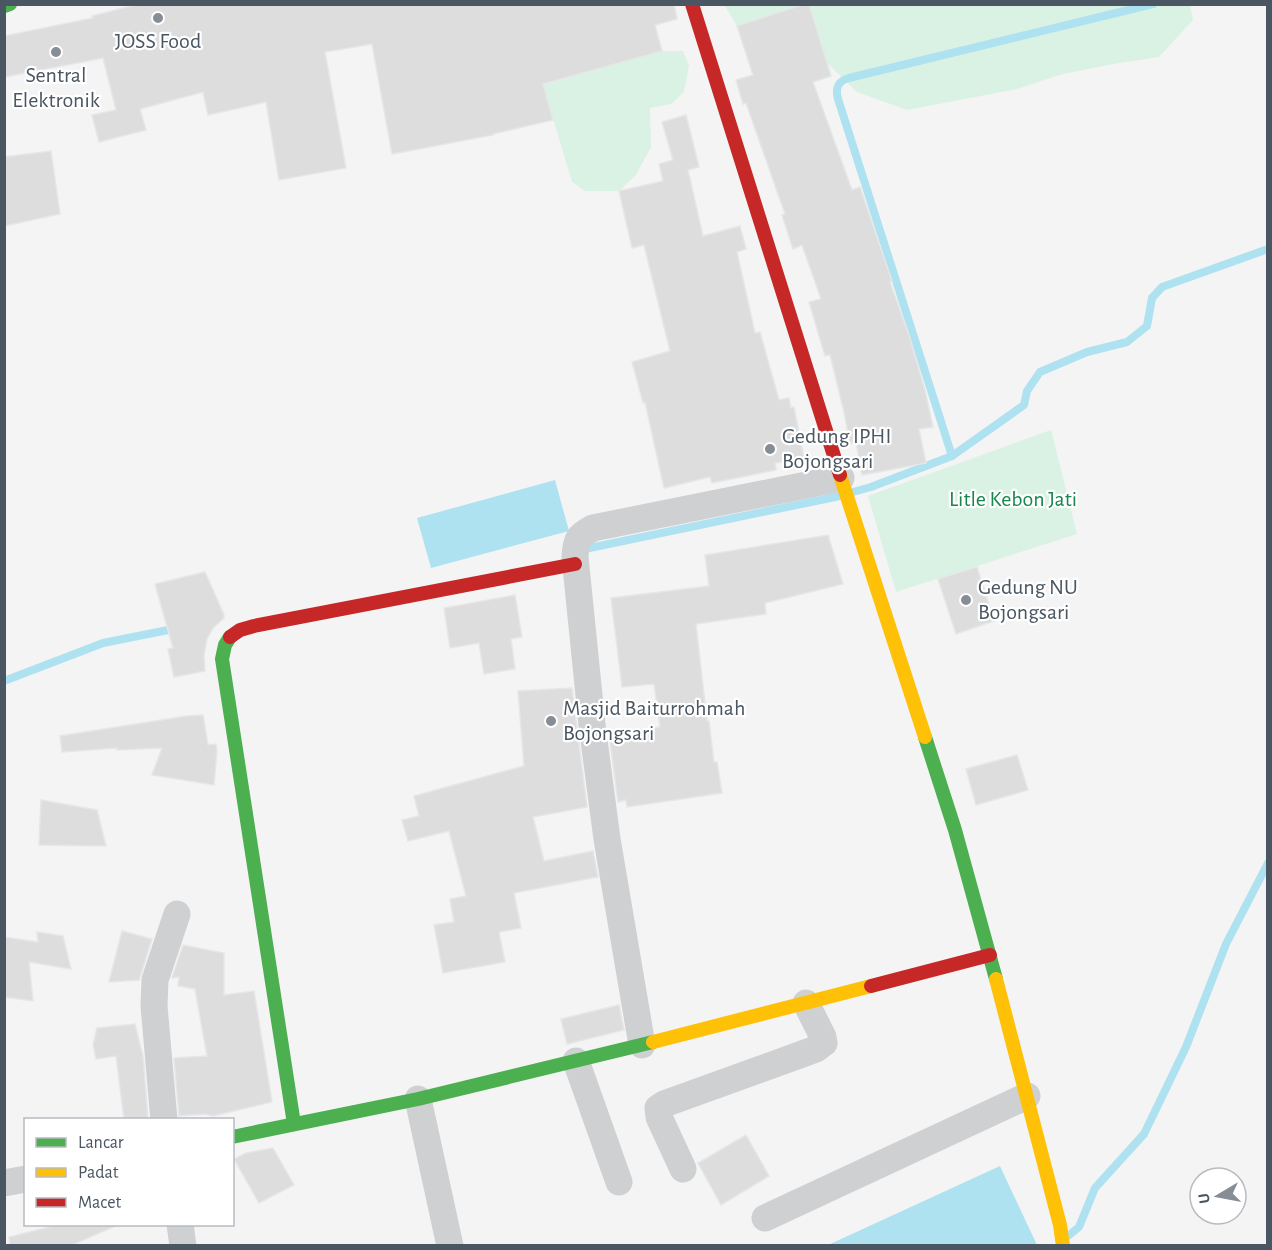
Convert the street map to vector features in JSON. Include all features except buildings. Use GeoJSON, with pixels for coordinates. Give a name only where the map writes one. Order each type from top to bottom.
{"type":"FeatureCollection","features":[{"type":"Feature","properties":{"kind":"street"},"geometry":{"type":"LineString","coordinates":[[4,6],[10,4]]}},
{"type":"Feature","properties":{"kind":"street"},"geometry":{"type":"LineString","coordinates":[[692,4],[844,489],[955,830],[1027,1096],[1063,1245]]}},
{"type":"Feature","properties":{"kind":"street"},"geometry":{"type":"LineString","coordinates":[[642,1045],[607,839],[588,692],[575,555],[580,535],[593,528],[844,489]]}},
{"type":"Feature","properties":{"kind":"street"},"geometry":{"type":"LineString","coordinates":[[294,1124],[222,659],[224,646],[230,635],[241,629],[575,555]]}},
{"type":"Feature","properties":{"kind":"street"},"geometry":{"type":"LineString","coordinates":[[164,1118],[154,1006],[154,980],[177,914]]}},
{"type":"Feature","properties":{"kind":"street"},"geometry":{"type":"LineString","coordinates":[[234,1137],[418,1099],[642,1045],[990,955]]}},
{"type":"Feature","properties":{"kind":"street"},"geometry":{"type":"LineString","coordinates":[[683,1169],[659,1117],[658,1108],[816,1049],[824,1043],[823,1037],[806,1003]]}},
{"type":"Feature","properties":{"kind":"street"},"geometry":{"type":"LineString","coordinates":[[576,1061],[619,1182]]}},
{"type":"Feature","properties":{"kind":"street"},"geometry":{"type":"LineString","coordinates":[[765,1218],[1027,1096]]}},
{"type":"Feature","properties":{"kind":"street"},"geometry":{"type":"LineString","coordinates":[[418,1099],[450,1245]]}},
{"type":"Feature","properties":{"kind":"street"},"geometry":{"type":"LineString","coordinates":[[4,1183],[24,1179]]}},
{"type":"Feature","properties":{"kind":"street"},"geometry":{"type":"LineString","coordinates":[[180,1226],[183,1245]]}},
{"type":"Feature","properties":{"kind":"green space"},"geometry":{"type":"Polygon","coordinates":[[[726,4],[805,5],[737,26],[726,4]]]}},
{"type":"Feature","properties":{"kind":"green space"},"geometry":{"type":"Polygon","coordinates":[[[1190,4],[1193,20],[1159,57],[1063,74],[1017,89],[907,110],[857,92],[827,63],[809,5],[1190,4]]]}},
{"type":"Feature","properties":{"kind":"green space"},"geometry":{"type":"Polygon","coordinates":[[[662,51],[683,51],[689,66],[684,92],[671,104],[650,108],[651,147],[636,175],[619,191],[585,191],[572,182],[543,85],[662,51]]]}},
{"type":"Feature","properties":{"kind":"green space","name":"Litle Kebon Jati"},"geometry":{"type":"Polygon","coordinates":[[[1051,430],[1077,534],[896,592],[868,496],[1051,430]]]}},
{"type":"Feature","properties":{"kind":"water"},"geometry":{"type":"Polygon","coordinates":[[[555,480],[569,531],[431,568],[417,518],[555,480]]]}},
{"type":"Feature","properties":{"kind":"water"},"geometry":{"type":"Polygon","coordinates":[[[1000,1166],[1037,1245],[828,1245],[1000,1166]]]}},
{"type":"Feature","properties":{"kind":"waterway"},"geometry":{"type":"LineString","coordinates":[[952,456],[838,99],[838,86],[849,78],[1153,4]]}},
{"type":"Feature","properties":{"kind":"waterway"},"geometry":{"type":"LineString","coordinates":[[853,492],[952,456],[1024,405],[1027,391],[1040,372],[1087,352],[1127,342],[1147,326],[1152,298],[1162,287],[1268,249]]}},
{"type":"Feature","properties":{"kind":"waterway"},"geometry":{"type":"LineString","coordinates":[[580,550],[840,496]]}},
{"type":"Feature","properties":{"kind":"waterway"},"geometry":{"type":"LineString","coordinates":[[4,681],[103,643],[178,628]]}},
{"type":"Feature","properties":{"kind":"waterway"},"geometry":{"type":"LineString","coordinates":[[1068,1236],[1079,1227],[1095,1188],[1144,1134],[1186,1047],[1226,944],[1268,863]]}},
{"type":"Feature","properties":{"kind":"traffic: fast"},"geometry":{"type":"LineString","coordinates":[[4,6],[10,4]]}},
{"type":"Feature","properties":{"kind":"traffic: fast"},"geometry":{"type":"LineString","coordinates":[[230,637],[225,645],[222,659],[294,1124]]}},
{"type":"Feature","properties":{"kind":"traffic: fast"},"geometry":{"type":"LineString","coordinates":[[925,737],[955,830],[996,979]]}},
{"type":"Feature","properties":{"kind":"traffic: fast"},"geometry":{"type":"LineString","coordinates":[[234,1137],[418,1099],[653,1042]]}},
{"type":"Feature","properties":{"kind":"traffic: slow"},"geometry":{"type":"LineString","coordinates":[[840,475],[925,737]]}},
{"type":"Feature","properties":{"kind":"traffic: slow"},"geometry":{"type":"LineString","coordinates":[[996,979],[1060,1225],[1063,1246]]}},
{"type":"Feature","properties":{"kind":"traffic: slow"},"geometry":{"type":"LineString","coordinates":[[653,1042],[871,986]]}},
{"type":"Feature","properties":{"kind":"traffic: jam"},"geometry":{"type":"LineString","coordinates":[[692,4],[840,475]]}},
{"type":"Feature","properties":{"kind":"traffic: jam"},"geometry":{"type":"LineString","coordinates":[[230,637],[240,630],[254,626],[575,564]]}},
{"type":"Feature","properties":{"kind":"traffic: jam"},"geometry":{"type":"LineString","coordinates":[[871,986],[990,955]]}},
{"type":"Feature","properties":{"kind":"place","name":"JOSS Food"},"geometry":{"type":"Point","coordinates":[158,18]}},
{"type":"Feature","properties":{"kind":"place","name":"Sentral Elektronik"},"geometry":{"type":"Point","coordinates":[56,52]}},
{"type":"Feature","properties":{"kind":"place","name":"Gedung IPHI Bojongsari"},"geometry":{"type":"Point","coordinates":[770,449]}},
{"type":"Feature","properties":{"kind":"place","name":"Gedung NU Bojongsari"},"geometry":{"type":"Point","coordinates":[966,600]}},
{"type":"Feature","properties":{"kind":"place","name":"Masjid Baiturrohmah Bojongsari"},"geometry":{"type":"Point","coordinates":[551,721]}}]}
